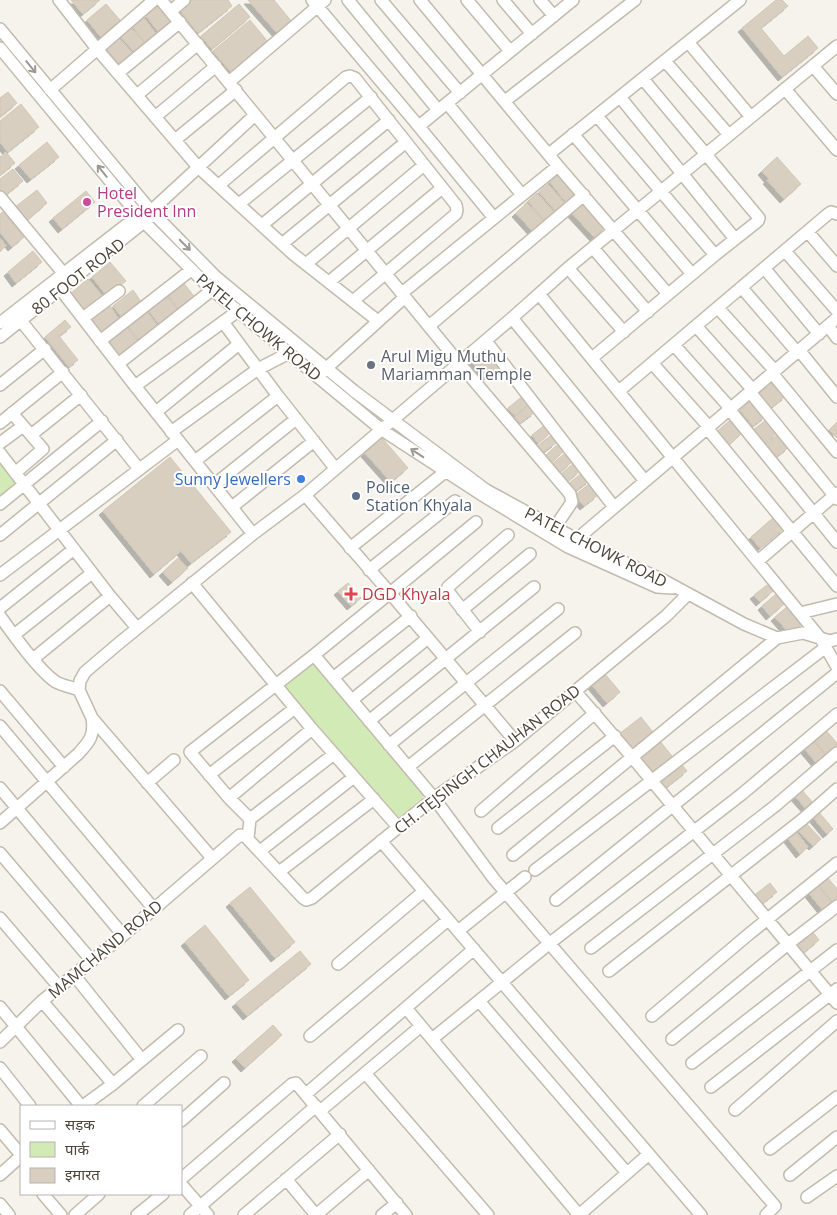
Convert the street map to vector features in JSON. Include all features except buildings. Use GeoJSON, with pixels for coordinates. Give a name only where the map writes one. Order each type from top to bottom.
{"type":"FeatureCollection","features":[{"type":"Feature","properties":{"kind":"street"},"geometry":{"type":"LineString","coordinates":[[59,0],[118,74],[198,167],[282,244],[378,321]]}},
{"type":"Feature","properties":{"kind":"street"},"geometry":{"type":"LineString","coordinates":[[50,90],[154,0]]}},
{"type":"Feature","properties":{"kind":"street"},"geometry":{"type":"LineString","coordinates":[[161,0],[459,363],[570,494],[572,502],[555,527]]}},
{"type":"Feature","properties":{"kind":"street"},"geometry":{"type":"LineString","coordinates":[[170,11],[184,0]]}},
{"type":"Feature","properties":{"kind":"street"},"geometry":{"type":"LineString","coordinates":[[348,0],[522,195]]}},
{"type":"Feature","properties":{"kind":"street"},"geometry":{"type":"LineString","coordinates":[[381,0],[460,93]]}},
{"type":"Feature","properties":{"kind":"street"},"geometry":{"type":"LineString","coordinates":[[420,0],[558,166],[668,294]]}},
{"type":"Feature","properties":{"kind":"street"},"geometry":{"type":"LineString","coordinates":[[468,0],[510,51]]}},
{"type":"Feature","properties":{"kind":"street"},"geometry":{"type":"LineString","coordinates":[[503,0],[532,34]]}},
{"type":"Feature","properties":{"kind":"street"},"geometry":{"type":"LineString","coordinates":[[540,0],[554,16]]}},
{"type":"Feature","properties":{"kind":"street"},"geometry":{"type":"LineString","coordinates":[[419,126],[573,0]]}},
{"type":"Feature","properties":{"kind":"street"},"geometry":{"type":"LineString","coordinates":[[505,101],[635,0]]}},
{"type":"Feature","properties":{"kind":"street"},"geometry":{"type":"LineString","coordinates":[[720,0],[728,9]]}},
{"type":"Feature","properties":{"kind":"street"},"geometry":{"type":"LineString","coordinates":[[549,154],[740,0]]}},
{"type":"Feature","properties":{"kind":"street"},"geometry":{"type":"LineString","coordinates":[[175,140],[318,2],[494,218]]}},
{"type":"Feature","properties":{"kind":"street"},"geometry":{"type":"LineString","coordinates":[[118,74],[180,22]]}},
{"type":"Feature","properties":{"kind":"street","name":"PATEL CHOWK ROAD"},"geometry":{"type":"LineString","coordinates":[[0,29],[153,212],[216,277],[326,368],[486,490],[576,539],[661,579],[675,588]]}},
{"type":"Feature","properties":{"kind":"street"},"geometry":{"type":"LineString","coordinates":[[688,42],[751,117]]}},
{"type":"Feature","properties":{"kind":"street"},"geometry":{"type":"LineString","coordinates":[[137,95],[198,44]]}},
{"type":"Feature","properties":{"kind":"street","name":"PATEL CHOWK ROAD"},"geometry":{"type":"LineString","coordinates":[[0,48],[142,220],[191,270],[212,290],[382,430],[482,495],[568,546],[656,587],[675,588]]}},
{"type":"Feature","properties":{"kind":"street"},"geometry":{"type":"LineString","coordinates":[[0,823],[64,767],[88,742],[94,729],[92,718],[79,690],[80,681],[86,672],[192,583],[305,495],[486,341],[568,268],[836,48]]}},
{"type":"Feature","properties":{"kind":"street"},"geometry":{"type":"LineString","coordinates":[[665,61],[729,135]]}},
{"type":"Feature","properties":{"kind":"street"},"geometry":{"type":"LineString","coordinates":[[155,116],[216,66]]}},
{"type":"Feature","properties":{"kind":"street"},"geometry":{"type":"LineString","coordinates":[[813,66],[837,94]]}},
{"type":"Feature","properties":{"kind":"street"},"geometry":{"type":"LineString","coordinates":[[219,185],[346,78],[350,76],[355,78],[456,205],[457,210],[456,214],[353,301]]}},
{"type":"Feature","properties":{"kind":"street"},"geometry":{"type":"LineString","coordinates":[[592,358],[715,255],[758,222],[759,218],[643,79]]}},
{"type":"Feature","properties":{"kind":"street"},"geometry":{"type":"LineString","coordinates":[[784,89],[837,150]]}},
{"type":"Feature","properties":{"kind":"street"},"geometry":{"type":"LineString","coordinates":[[239,204],[371,97]]}},
{"type":"Feature","properties":{"kind":"street"},"geometry":{"type":"LineString","coordinates":[[620,97],[735,239]]}},
{"type":"Feature","properties":{"kind":"street","name":"80 FOOT ROAD"},"geometry":{"type":"LineString","coordinates":[[0,324],[61,290],[153,212],[198,167],[256,115]]}},
{"type":"Feature","properties":{"kind":"street"},"geometry":{"type":"LineString","coordinates":[[597,116],[715,255]]}},
{"type":"Feature","properties":{"kind":"street"},"geometry":{"type":"LineString","coordinates":[[262,225],[389,120]]}},
{"type":"Feature","properties":{"kind":"street"},"geometry":{"type":"LineString","coordinates":[[573,134],[692,274]]}},
{"type":"Feature","properties":{"kind":"street"},"geometry":{"type":"LineString","coordinates":[[282,244],[406,142]]}},
{"type":"Feature","properties":{"kind":"street"},"geometry":{"type":"LineString","coordinates":[[306,264],[424,165]]}},
{"type":"Feature","properties":{"kind":"street"},"geometry":{"type":"LineString","coordinates":[[318,377],[403,295],[558,166]]}},
{"type":"Feature","properties":{"kind":"street"},"geometry":{"type":"LineString","coordinates":[[329,282],[442,188]]}},
{"type":"Feature","properties":{"kind":"street"},"geometry":{"type":"LineString","coordinates":[[429,326],[584,195]]}},
{"type":"Feature","properties":{"kind":"street"},"geometry":{"type":"LineString","coordinates":[[0,197],[64,274]]}},
{"type":"Feature","properties":{"kind":"street"},"geometry":{"type":"LineString","coordinates":[[619,391],[828,214],[831,212],[837,214]]}},
{"type":"Feature","properties":{"kind":"street","name":"80 FOOT ROAD"},"geometry":{"type":"LineString","coordinates":[[0,337],[17,316],[64,274],[126,225],[142,220]]}},
{"type":"Feature","properties":{"kind":"street"},"geometry":{"type":"LineString","coordinates":[[808,232],[837,266]]}},
{"type":"Feature","properties":{"kind":"street"},"geometry":{"type":"LineString","coordinates":[[593,248],[648,312]]}},
{"type":"Feature","properties":{"kind":"street"},"geometry":{"type":"LineString","coordinates":[[785,252],[837,311]]}},
{"type":"Feature","properties":{"kind":"street"},"geometry":{"type":"LineString","coordinates":[[568,268],[624,332]]}},
{"type":"Feature","properties":{"kind":"street"},"geometry":{"type":"LineString","coordinates":[[765,269],[823,330],[837,338]]}},
{"type":"Feature","properties":{"kind":"street"},"geometry":{"type":"LineString","coordinates":[[100,341],[191,270]]}},
{"type":"Feature","properties":{"kind":"street"},"geometry":{"type":"LineString","coordinates":[[742,288],[837,397]]}},
{"type":"Feature","properties":{"kind":"street"},"geometry":{"type":"LineString","coordinates":[[61,290],[253,534]]}},
{"type":"Feature","properties":{"kind":"street"},"geometry":{"type":"LineString","coordinates":[[118,364],[212,290]]}},
{"type":"Feature","properties":{"kind":"street"},"geometry":{"type":"LineString","coordinates":[[83,318],[119,291]]}},
{"type":"Feature","properties":{"kind":"street"},"geometry":{"type":"LineString","coordinates":[[539,294],[800,613],[823,643],[837,667]]}},
{"type":"Feature","properties":{"kind":"street"},"geometry":{"type":"LineString","coordinates":[[718,308],[774,372],[837,452]]}},
{"type":"Feature","properties":{"kind":"street"},"geometry":{"type":"LineString","coordinates":[[135,386],[238,311]]}},
{"type":"Feature","properties":{"kind":"street"},"geometry":{"type":"LineString","coordinates":[[17,316],[140,469]]}},
{"type":"Feature","properties":{"kind":"street"},"geometry":{"type":"LineString","coordinates":[[512,318],[645,481]]}},
{"type":"Feature","properties":{"kind":"street"},"geometry":{"type":"LineString","coordinates":[[576,539],[837,318]]}},
{"type":"Feature","properties":{"kind":"street"},"geometry":{"type":"LineString","coordinates":[[223,322],[278,396],[336,468]]}},
{"type":"Feature","properties":{"kind":"street"},"geometry":{"type":"LineString","coordinates":[[696,326],[836,496],[758,561]]}},
{"type":"Feature","properties":{"kind":"street"},"geometry":{"type":"LineString","coordinates":[[486,341],[614,507]]}},
{"type":"Feature","properties":{"kind":"street"},"geometry":{"type":"LineString","coordinates":[[156,412],[239,344]]}},
{"type":"Feature","properties":{"kind":"street"},"geometry":{"type":"LineString","coordinates":[[674,344],[730,409],[837,542]]}},
{"type":"Feature","properties":{"kind":"street"},"geometry":{"type":"LineString","coordinates":[[0,385],[45,350]]}},
{"type":"Feature","properties":{"kind":"street"},"geometry":{"type":"LineString","coordinates":[[0,574],[140,469],[174,436],[258,369],[289,353]]}},
{"type":"Feature","properties":{"kind":"street"},"geometry":{"type":"LineString","coordinates":[[652,363],[708,428],[837,586]]}},
{"type":"Feature","properties":{"kind":"street"},"geometry":{"type":"LineString","coordinates":[[0,422],[63,372]]}},
{"type":"Feature","properties":{"kind":"street"},"geometry":{"type":"LineString","coordinates":[[31,435],[81,395]]}},
{"type":"Feature","properties":{"kind":"street"},"geometry":{"type":"LineString","coordinates":[[195,462],[278,396]]}},
{"type":"Feature","properties":{"kind":"street"},"geometry":{"type":"LineString","coordinates":[[12,413],[53,462]]}},
{"type":"Feature","properties":{"kind":"street"},"geometry":{"type":"LineString","coordinates":[[214,484],[296,419]]}},
{"type":"Feature","properties":{"kind":"street"},"geometry":{"type":"LineString","coordinates":[[0,504],[102,421]]}},
{"type":"Feature","properties":{"kind":"street"},"geometry":{"type":"LineString","coordinates":[[0,443],[23,426]]}},
{"type":"Feature","properties":{"kind":"street"},"geometry":{"type":"LineString","coordinates":[[0,534],[117,440]]}},
{"type":"Feature","properties":{"kind":"street"},"geometry":{"type":"LineString","coordinates":[[232,507],[314,441]]}},
{"type":"Feature","properties":{"kind":"street"},"geometry":{"type":"LineString","coordinates":[[15,473],[43,449]]}},
{"type":"Feature","properties":{"kind":"street"},"geometry":{"type":"LineString","coordinates":[[0,453],[110,596],[138,628]]}},
{"type":"Feature","properties":{"kind":"street"},"geometry":{"type":"LineString","coordinates":[[350,548],[446,472]]}},
{"type":"Feature","properties":{"kind":"street"},"geometry":{"type":"LineString","coordinates":[[305,495],[411,616],[515,741]]}},
{"type":"Feature","properties":{"kind":"street"},"geometry":{"type":"LineString","coordinates":[[370,570],[456,501]]}},
{"type":"Feature","properties":{"kind":"street"},"geometry":{"type":"LineString","coordinates":[[250,819],[229,798],[190,752],[314,655],[476,522]]}},
{"type":"Feature","properties":{"kind":"street"},"geometry":{"type":"LineString","coordinates":[[480,632],[446,590],[508,535]]}},
{"type":"Feature","properties":{"kind":"street"},"geometry":{"type":"LineString","coordinates":[[74,549],[0,616],[33,659],[57,682],[79,690]]}},
{"type":"Feature","properties":{"kind":"street"},"geometry":{"type":"LineString","coordinates":[[462,610],[530,554]]}},
{"type":"Feature","properties":{"kind":"street"},"geometry":{"type":"LineString","coordinates":[[14,635],[92,573]]}},
{"type":"Feature","properties":{"kind":"street"},"geometry":{"type":"LineString","coordinates":[[192,583],[294,708],[398,827]]}},
{"type":"Feature","properties":{"kind":"street"},"geometry":{"type":"LineString","coordinates":[[369,721],[534,587]]}},
{"type":"Feature","properties":{"kind":"street"},"geometry":{"type":"LineString","coordinates":[[675,588],[744,624],[777,638]]}},
{"type":"Feature","properties":{"kind":"street","name":"CH. TEJSINGH CHAUHAN ROAD"},"geometry":{"type":"LineString","coordinates":[[279,872],[306,900],[312,898],[434,798],[515,741],[666,616],[688,594]]}},
{"type":"Feature","properties":{"kind":"street"},"geometry":{"type":"LineString","coordinates":[[33,659],[110,596]]}},
{"type":"Feature","properties":{"kind":"street"},"geometry":{"type":"LineString","coordinates":[[800,613],[837,604]]}},
{"type":"Feature","properties":{"kind":"street"},"geometry":{"type":"LineString","coordinates":[[389,745],[558,610]]}},
{"type":"Feature","properties":{"kind":"street"},"geometry":{"type":"LineString","coordinates":[[333,678],[411,616]]}},
{"type":"Feature","properties":{"kind":"street"},"geometry":{"type":"LineString","coordinates":[[408,768],[575,633]]}},
{"type":"Feature","properties":{"kind":"street"},"geometry":{"type":"LineString","coordinates":[[513,855],[777,638],[803,634],[823,643]]}},
{"type":"Feature","properties":{"kind":"street"},"geometry":{"type":"LineString","coordinates":[[352,700],[428,638]]}},
{"type":"Feature","properties":{"kind":"street"},"geometry":{"type":"LineString","coordinates":[[535,870],[652,780],[823,643],[837,639]]}},
{"type":"Feature","properties":{"kind":"street"},"geometry":{"type":"LineString","coordinates":[[314,655],[434,798],[494,879],[779,1211],[766,1215]]}},
{"type":"Feature","properties":{"kind":"street"},"geometry":{"type":"LineString","coordinates":[[556,900],[837,673]]}},
{"type":"Feature","properties":{"kind":"street"},"geometry":{"type":"LineString","coordinates":[[0,691],[64,767]]}},
{"type":"Feature","properties":{"kind":"street"},"geometry":{"type":"LineString","coordinates":[[575,691],[673,805],[810,971],[835,996],[711,1087]]}},
{"type":"Feature","properties":{"kind":"street"},"geometry":{"type":"LineString","coordinates":[[209,775],[294,708]]}},
{"type":"Feature","properties":{"kind":"street"},"geometry":{"type":"LineString","coordinates":[[481,811],[595,713]]}},
{"type":"Feature","properties":{"kind":"street"},"geometry":{"type":"LineString","coordinates":[[432,1040],[550,943],[742,794],[837,714]]}},
{"type":"Feature","properties":{"kind":"street"},"geometry":{"type":"LineString","coordinates":[[92,718],[212,858]]}},
{"type":"Feature","properties":{"kind":"street"},"geometry":{"type":"LineString","coordinates":[[0,726],[154,909]]}},
{"type":"Feature","properties":{"kind":"street"},"geometry":{"type":"LineString","coordinates":[[229,798],[312,729]]}},
{"type":"Feature","properties":{"kind":"street"},"geometry":{"type":"LineString","coordinates":[[498,828],[615,736]]}},
{"type":"Feature","properties":{"kind":"street"},"geometry":{"type":"LineString","coordinates":[[591,948],[776,806],[837,753]]}},
{"type":"Feature","properties":{"kind":"street"},"geometry":{"type":"LineString","coordinates":[[334,754],[250,819],[248,838],[279,872],[374,799]]}},
{"type":"Feature","properties":{"kind":"street"},"geometry":{"type":"LineString","coordinates":[[147,783],[174,760]]}},
{"type":"Feature","properties":{"kind":"street"},"geometry":{"type":"LineString","coordinates":[[260,851],[354,778]]}},
{"type":"Feature","properties":{"kind":"street"},"geometry":{"type":"LineString","coordinates":[[0,788],[123,935]]}},
{"type":"Feature","properties":{"kind":"street"},"geometry":{"type":"LineString","coordinates":[[609,971],[803,819],[837,789]]}},
{"type":"Feature","properties":{"kind":"street","name":"MAMCHAND ROAD"},"geometry":{"type":"LineString","coordinates":[[0,1042],[42,1001],[154,909],[212,858],[240,835],[248,838]]}},
{"type":"Feature","properties":{"kind":"street"},"geometry":{"type":"LineString","coordinates":[[381,841],[701,1215]]}},
{"type":"Feature","properties":{"kind":"street"},"geometry":{"type":"LineString","coordinates":[[0,852],[92,960]]}},
{"type":"Feature","properties":{"kind":"street"},"geometry":{"type":"LineString","coordinates":[[652,1016],[837,864]]}},
{"type":"Feature","properties":{"kind":"street"},"geometry":{"type":"LineString","coordinates":[[458,931],[525,877]]}},
{"type":"Feature","properties":{"kind":"street"},"geometry":{"type":"LineString","coordinates":[[338,964],[424,891]]}},
{"type":"Feature","properties":{"kind":"street"},"geometry":{"type":"LineString","coordinates":[[672,1039],[837,906]]}},
{"type":"Feature","properties":{"kind":"street"},"geometry":{"type":"LineString","coordinates":[[0,918],[59,987]]}},
{"type":"Feature","properties":{"kind":"street"},"geometry":{"type":"LineString","coordinates":[[310,1036],[448,920]]}},
{"type":"Feature","properties":{"kind":"street"},"geometry":{"type":"LineString","coordinates":[[306,1094],[474,949]]}},
{"type":"Feature","properties":{"kind":"street"},"geometry":{"type":"LineString","coordinates":[[692,1063],[837,950]]}},
{"type":"Feature","properties":{"kind":"street"},"geometry":{"type":"LineString","coordinates":[[74,976],[142,1060]]}},
{"type":"Feature","properties":{"kind":"street"},"geometry":{"type":"LineString","coordinates":[[480,1000],[627,1173]]}},
{"type":"Feature","properties":{"kind":"street"},"geometry":{"type":"LineString","coordinates":[[42,1001],[113,1084]]}},
{"type":"Feature","properties":{"kind":"street"},"geometry":{"type":"LineString","coordinates":[[0,1007],[81,1105]]}},
{"type":"Feature","properties":{"kind":"street"},"geometry":{"type":"LineString","coordinates":[[406,1008],[579,1215],[649,1154]]}},
{"type":"Feature","properties":{"kind":"street"},"geometry":{"type":"LineString","coordinates":[[735,1110],[837,1021]]}},
{"type":"Feature","properties":{"kind":"street"},"geometry":{"type":"LineString","coordinates":[[190,1215],[204,1211],[318,1108],[365,1073],[421,1026]]}},
{"type":"Feature","properties":{"kind":"street"},"geometry":{"type":"LineString","coordinates":[[83,1105],[113,1084],[178,1030]]}},
{"type":"Feature","properties":{"kind":"street"},"geometry":{"type":"LineString","coordinates":[[144,1105],[201,1056]]}},
{"type":"Feature","properties":{"kind":"street"},"geometry":{"type":"LineString","coordinates":[[0,1068],[29,1105]]}},
{"type":"Feature","properties":{"kind":"street"},"geometry":{"type":"LineString","coordinates":[[365,1073],[488,1215]]}},
{"type":"Feature","properties":{"kind":"street"},"geometry":{"type":"LineString","coordinates":[[182,1120],[224,1083]]}},
{"type":"Feature","properties":{"kind":"street"},"geometry":{"type":"LineString","coordinates":[[182,1178],[292,1084],[297,1083],[406,1215]]}},
{"type":"Feature","properties":{"kind":"street"},"geometry":{"type":"LineString","coordinates":[[770,1150],[837,1097]]}},
{"type":"Feature","properties":{"kind":"street"},"geometry":{"type":"LineString","coordinates":[[0,1130],[20,1161],[0,1176]]}},
{"type":"Feature","properties":{"kind":"street"},"geometry":{"type":"LineString","coordinates":[[244,1215],[340,1134]]}},
{"type":"Feature","properties":{"kind":"street"},"geometry":{"type":"LineString","coordinates":[[790,1174],[837,1137]]}},
{"type":"Feature","properties":{"kind":"street"},"geometry":{"type":"LineString","coordinates":[[286,1179],[314,1214],[369,1170]]}},
{"type":"Feature","properties":{"kind":"street"},"geometry":{"type":"LineString","coordinates":[[807,1197],[837,1176]]}},
{"type":"Feature","properties":{"kind":"street"},"geometry":{"type":"LineString","coordinates":[[182,1185],[204,1211]]}},
{"type":"Feature","properties":{"kind":"street"},"geometry":{"type":"LineString","coordinates":[[44,1195],[61,1215]]}},
{"type":"Feature","properties":{"kind":"street"},"geometry":{"type":"LineString","coordinates":[[75,1215],[98,1195]]}},
{"type":"Feature","properties":{"kind":"street"},"geometry":{"type":"LineString","coordinates":[[137,1215],[162,1195]]}},
{"type":"Feature","properties":{"kind":"street"},"geometry":{"type":"LineString","coordinates":[[382,1215],[396,1203]]}},
{"type":"Feature","properties":{"kind":"street"},"geometry":{"type":"LineString","coordinates":[[0,1204],[9,1215]]}},
{"type":"Feature","properties":{"kind":"green space"},"geometry":{"type":"Polygon","coordinates":[[[0,459],[19,483],[0,499],[0,459]]]}},
{"type":"Feature","properties":{"kind":"green space"},"geometry":{"type":"Polygon","coordinates":[[[312,660],[428,793],[394,822],[277,689],[312,660]]]}},
{"type":"Feature","properties":{"kind":"place","name":"Hotel President Inn"},"geometry":{"type":"Point","coordinates":[87,202]}},
{"type":"Feature","properties":{"kind":"place","name":"Arul Migu Muthu Mariamman Temple"},"geometry":{"type":"Point","coordinates":[371,365]}},
{"type":"Feature","properties":{"kind":"place","name":"Sunny Jewellers"},"geometry":{"type":"Point","coordinates":[301,479]}},
{"type":"Feature","properties":{"kind":"place","name":"Police Station Khyala"},"geometry":{"type":"Point","coordinates":[356,496]}},
{"type":"Feature","properties":{"kind":"place","name":"DGD Khyala"},"geometry":{"type":"Point","coordinates":[351,594]}}]}
